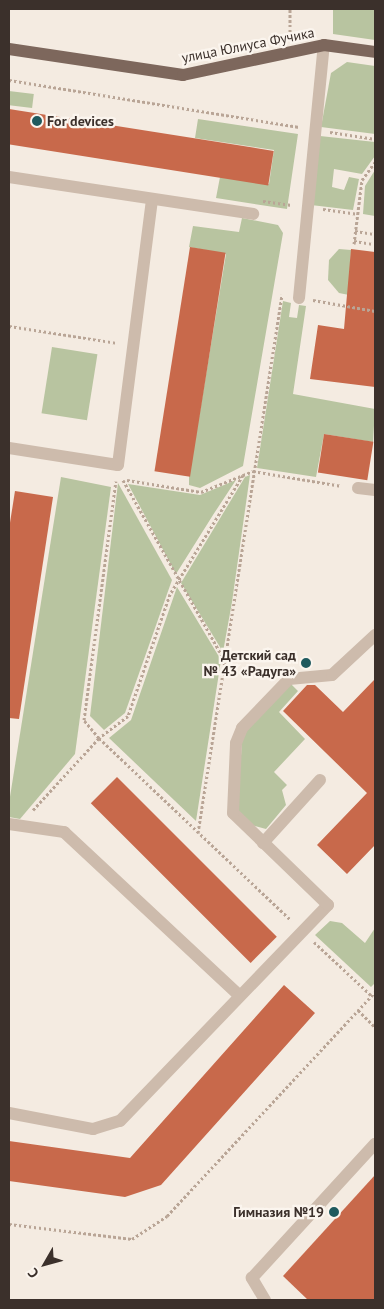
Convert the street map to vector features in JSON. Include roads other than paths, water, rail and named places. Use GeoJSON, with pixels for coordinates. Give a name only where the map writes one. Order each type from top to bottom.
{"type":"FeatureCollection","features":[{"type":"Feature","properties":{"kind":"main road","name":"улица Юлиуса Фучика"},"geometry":{"type":"LineString","coordinates":[[9,49],[183,75],[324,45],[375,52]]}},
{"type":"Feature","properties":{"kind":"lane"},"geometry":{"type":"LineString","coordinates":[[299,298],[314,129],[324,45]]}},
{"type":"Feature","properties":{"kind":"lane"},"geometry":{"type":"LineString","coordinates":[[9,176],[252,214]]}},
{"type":"Feature","properties":{"kind":"lane"},"geometry":{"type":"LineString","coordinates":[[9,448],[118,465],[135,346],[152,199]]}},
{"type":"Feature","properties":{"kind":"lane"},"geometry":{"type":"LineString","coordinates":[[358,488],[375,490]]}},
{"type":"Feature","properties":{"kind":"lane"},"geometry":{"type":"LineString","coordinates":[[9,1113],[94,1129],[120,1121],[239,995],[304,932],[328,904],[233,813],[230,803],[236,743],[242,728],[294,675],[332,675],[375,635]]}},
{"type":"Feature","properties":{"kind":"lane"},"geometry":{"type":"LineString","coordinates":[[263,843],[320,780]]}},
{"type":"Feature","properties":{"kind":"lane"},"geometry":{"type":"LineString","coordinates":[[14,825],[64,832],[239,995]]}},
{"type":"Feature","properties":{"kind":"lane"},"geometry":{"type":"LineString","coordinates":[[265,1300],[252,1278],[375,1144]]}},
{"type":"Feature","properties":{"kind":"place","name":"For devices"},"geometry":{"type":"Point","coordinates":[37,121]}},
{"type":"Feature","properties":{"kind":"place","name":"Детский сад № 43 «Радуга»"},"geometry":{"type":"Point","coordinates":[306,663]}},
{"type":"Feature","properties":{"kind":"place","name":"Гимназия №19"},"geometry":{"type":"Point","coordinates":[334,1212]}}]}
